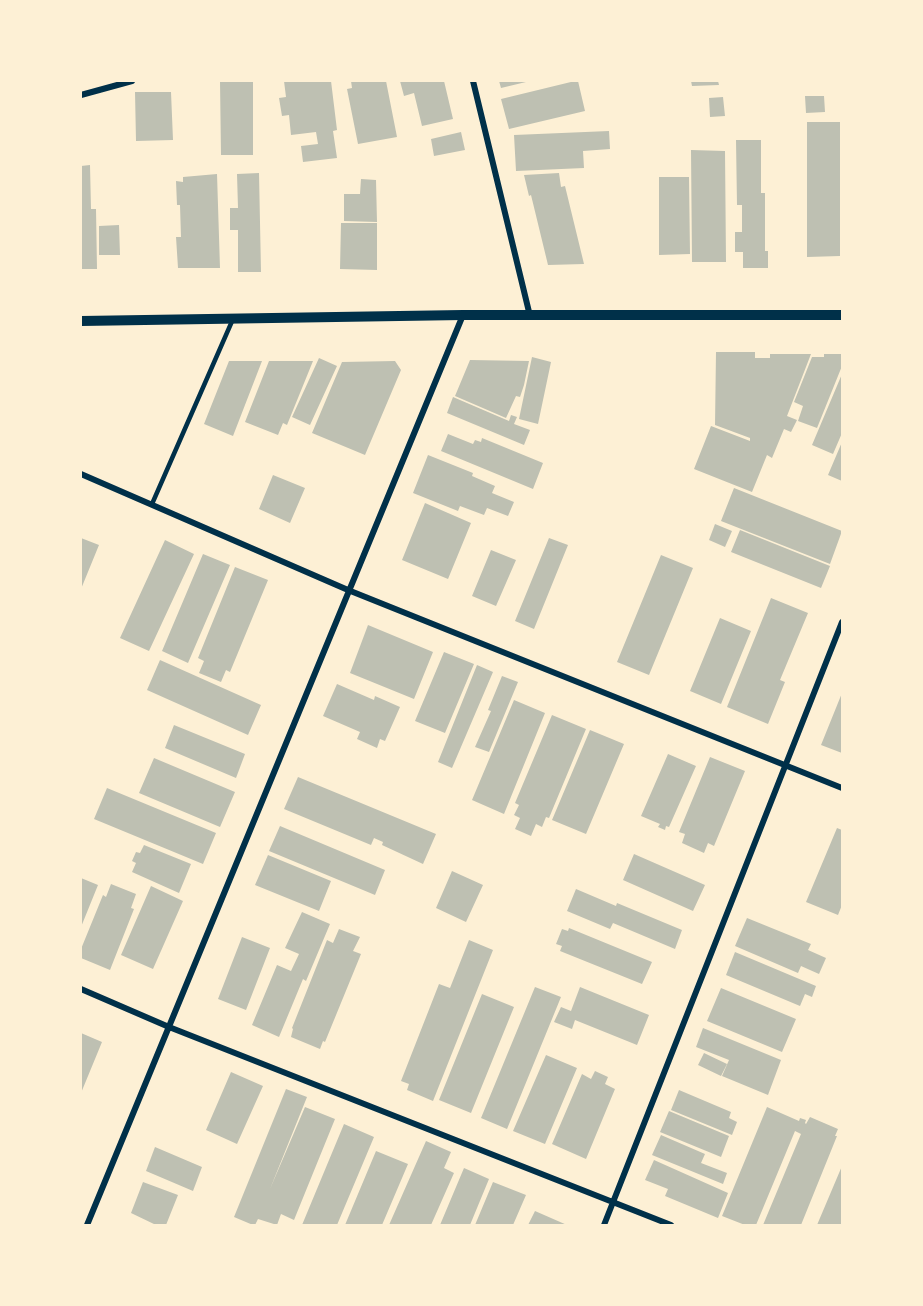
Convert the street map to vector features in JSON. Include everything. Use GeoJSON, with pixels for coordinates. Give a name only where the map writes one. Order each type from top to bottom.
{"type":"FeatureCollection","features":[{"type":"Feature","properties":{"kind":"street"},"geometry":{"type":"LineString","coordinates":[[81,95],[132,81]]}},
{"type":"Feature","properties":{"kind":"street"},"geometry":{"type":"LineString","coordinates":[[473,81],[531,316]]}},
{"type":"Feature","properties":{"kind":"street"},"geometry":{"type":"LineString","coordinates":[[87,1225],[463,315]]}},
{"type":"Feature","properties":{"kind":"street"},"geometry":{"type":"LineString","coordinates":[[81,321],[463,315],[842,315]]}},
{"type":"Feature","properties":{"kind":"street"},"geometry":{"type":"LineString","coordinates":[[81,474],[348,590],[842,789]]}},
{"type":"Feature","properties":{"kind":"street"},"geometry":{"type":"LineString","coordinates":[[604,1225],[842,622]]}},
{"type":"Feature","properties":{"kind":"street"},"geometry":{"type":"LineString","coordinates":[[81,989],[169,1027],[671,1225]]}},
{"type":"Feature","properties":{"kind":"lane"},"geometry":{"type":"LineString","coordinates":[[152,504],[233,319]]}},
{"type":"Feature","properties":{"kind":"building"},"geometry":{"type":"Polygon","coordinates":[[[220,81],[253,81],[253,155],[221,155],[220,81]]]}},
{"type":"Feature","properties":{"kind":"building"},"geometry":{"type":"Polygon","coordinates":[[[284,81],[331,81],[337,130],[333,131],[337,158],[303,162],[301,146],[318,144],[316,132],[291,135],[289,115],[282,116],[279,98],[286,97],[284,81]]]}},
{"type":"Feature","properties":{"kind":"building"},"geometry":{"type":"Polygon","coordinates":[[[351,81],[386,81],[397,137],[358,144],[347,89],[352,88],[351,81]]]}},
{"type":"Feature","properties":{"kind":"building"},"geometry":{"type":"Polygon","coordinates":[[[400,81],[444,81],[453,119],[422,126],[414,93],[404,96],[400,81]]]}},
{"type":"Feature","properties":{"kind":"building"},"geometry":{"type":"Polygon","coordinates":[[[499,81],[525,81],[526,82],[501,88],[499,81]]]}},
{"type":"Feature","properties":{"kind":"building"},"geometry":{"type":"Polygon","coordinates":[[[578,81],[585,111],[509,129],[501,99],[578,81]]]}},
{"type":"Feature","properties":{"kind":"building"},"geometry":{"type":"Polygon","coordinates":[[[691,81],[718,81],[719,85],[692,86],[691,81]]]}},
{"type":"Feature","properties":{"kind":"building"},"geometry":{"type":"Polygon","coordinates":[[[135,92],[171,92],[173,140],[136,141],[135,92]]]}},
{"type":"Feature","properties":{"kind":"building"},"geometry":{"type":"Polygon","coordinates":[[[805,96],[824,96],[825,112],[806,113],[805,96]]]}},
{"type":"Feature","properties":{"kind":"building"},"geometry":{"type":"Polygon","coordinates":[[[723,97],[725,116],[710,117],[709,98],[723,97]]]}},
{"type":"Feature","properties":{"kind":"building"},"geometry":{"type":"Polygon","coordinates":[[[807,122],[840,122],[840,256],[807,257],[807,122]]]}},
{"type":"Feature","properties":{"kind":"building"},"geometry":{"type":"Polygon","coordinates":[[[609,131],[610,149],[583,151],[584,168],[516,171],[514,135],[609,131]]]}},
{"type":"Feature","properties":{"kind":"building"},"geometry":{"type":"Polygon","coordinates":[[[461,132],[465,150],[434,156],[431,139],[461,132]]]}},
{"type":"Feature","properties":{"kind":"building"},"geometry":{"type":"Polygon","coordinates":[[[736,140],[761,140],[761,193],[765,193],[765,251],[768,251],[768,268],[743,268],[743,252],[735,252],[735,232],[742,232],[742,205],[737,205],[736,140]]]}},
{"type":"Feature","properties":{"kind":"building"},"geometry":{"type":"Polygon","coordinates":[[[691,150],[725,151],[726,262],[692,262],[691,150]]]}},
{"type":"Feature","properties":{"kind":"building"},"geometry":{"type":"Polygon","coordinates":[[[90,165],[91,209],[96,209],[97,269],[81,269],[81,166],[90,165]]]}},
{"type":"Feature","properties":{"kind":"building"},"geometry":{"type":"Polygon","coordinates":[[[259,173],[261,272],[238,272],[238,230],[230,230],[230,208],[238,208],[237,174],[259,173]]]}},
{"type":"Feature","properties":{"kind":"building"},"geometry":{"type":"Polygon","coordinates":[[[559,173],[561,187],[565,186],[584,264],[548,265],[524,175],[559,173]]]}},
{"type":"Feature","properties":{"kind":"building"},"geometry":{"type":"Polygon","coordinates":[[[217,174],[220,268],[178,268],[176,237],[181,237],[180,205],[177,205],[176,181],[183,182],[183,177],[217,174]]]}},
{"type":"Feature","properties":{"kind":"building"},"geometry":{"type":"Polygon","coordinates":[[[659,177],[689,177],[690,254],[659,255],[659,177]]]}},
{"type":"Feature","properties":{"kind":"building"},"geometry":{"type":"Polygon","coordinates":[[[361,179],[376,180],[377,222],[344,221],[344,194],[360,194],[361,179]]]}},
{"type":"Feature","properties":{"kind":"building"},"geometry":{"type":"Polygon","coordinates":[[[341,223],[377,223],[377,270],[340,269],[341,223]]]}},
{"type":"Feature","properties":{"kind":"building"},"geometry":{"type":"Polygon","coordinates":[[[119,225],[120,255],[99,255],[99,226],[119,225]]]}},
{"type":"Feature","properties":{"kind":"building"},"geometry":{"type":"Polygon","coordinates":[[[716,352],[755,352],[755,358],[770,358],[770,354],[811,354],[787,416],[797,420],[791,432],[784,429],[772,458],[767,455],[752,492],[694,469],[711,426],[750,441],[750,438],[715,425],[716,352]]]}},
{"type":"Feature","properties":{"kind":"building"},"geometry":{"type":"Polygon","coordinates":[[[824,354],[842,354],[842,366],[817,428],[798,421],[803,406],[794,402],[812,357],[824,357],[824,354]]]}},
{"type":"Feature","properties":{"kind":"building"},"geometry":{"type":"Polygon","coordinates":[[[532,357],[551,362],[538,424],[519,419],[532,357]]]}},
{"type":"Feature","properties":{"kind":"building"},"geometry":{"type":"Polygon","coordinates":[[[319,358],[337,366],[310,425],[292,417],[319,358]]]}},
{"type":"Feature","properties":{"kind":"building"},"geometry":{"type":"Polygon","coordinates":[[[470,360],[529,361],[520,397],[516,396],[506,418],[455,396],[470,360]]]}},
{"type":"Feature","properties":{"kind":"building"},"geometry":{"type":"Polygon","coordinates":[[[229,361],[262,361],[233,436],[204,424],[229,361]]]}},
{"type":"Feature","properties":{"kind":"building"},"geometry":{"type":"Polygon","coordinates":[[[269,361],[313,361],[287,425],[283,423],[278,435],[245,422],[269,361]]]}},
{"type":"Feature","properties":{"kind":"building"},"geometry":{"type":"Polygon","coordinates":[[[395,361],[401,370],[365,455],[312,433],[342,362],[395,361]]]}},
{"type":"Feature","properties":{"kind":"building"},"geometry":{"type":"Polygon","coordinates":[[[842,374],[842,433],[833,454],[812,445],[842,374]]]}},
{"type":"Feature","properties":{"kind":"building"},"geometry":{"type":"Polygon","coordinates":[[[453,397],[509,421],[511,415],[517,417],[514,424],[530,430],[524,445],[447,413],[453,397]]]}},
{"type":"Feature","properties":{"kind":"building"},"geometry":{"type":"Polygon","coordinates":[[[448,434],[473,444],[475,440],[481,442],[482,438],[543,463],[533,489],[441,451],[448,434]]]}},
{"type":"Feature","properties":{"kind":"building"},"geometry":{"type":"Polygon","coordinates":[[[842,442],[842,481],[828,475],[842,442]]]}},
{"type":"Feature","properties":{"kind":"building"},"geometry":{"type":"Polygon","coordinates":[[[428,455],[473,473],[472,476],[495,486],[492,493],[514,502],[508,516],[487,508],[484,515],[460,506],[458,511],[413,493],[428,455]]]}},
{"type":"Feature","properties":{"kind":"building"},"geometry":{"type":"Polygon","coordinates":[[[273,475],[305,488],[290,523],[259,509],[273,475]]]}},
{"type":"Feature","properties":{"kind":"building"},"geometry":{"type":"Polygon","coordinates":[[[734,488],[842,531],[830,564],[721,521],[734,488]]]}},
{"type":"Feature","properties":{"kind":"building"},"geometry":{"type":"Polygon","coordinates":[[[425,503],[471,523],[448,579],[402,560],[425,503]]]}},
{"type":"Feature","properties":{"kind":"building"},"geometry":{"type":"Polygon","coordinates":[[[715,524],[732,531],[725,547],[709,540],[715,524]]]}},
{"type":"Feature","properties":{"kind":"building"},"geometry":{"type":"Polygon","coordinates":[[[740,530],[830,566],[821,588],[731,552],[740,530]]]}},
{"type":"Feature","properties":{"kind":"building"},"geometry":{"type":"Polygon","coordinates":[[[81,538],[99,545],[81,589],[81,538]]]}},
{"type":"Feature","properties":{"kind":"building"},"geometry":{"type":"Polygon","coordinates":[[[549,538],[568,545],[534,629],[515,621],[549,538]]]}},
{"type":"Feature","properties":{"kind":"building"},"geometry":{"type":"Polygon","coordinates":[[[165,540],[194,554],[149,651],[120,638],[165,540]]]}},
{"type":"Feature","properties":{"kind":"building"},"geometry":{"type":"Polygon","coordinates":[[[491,550],[516,560],[496,606],[472,596],[491,550]]]}},
{"type":"Feature","properties":{"kind":"building"},"geometry":{"type":"Polygon","coordinates":[[[203,554],[230,565],[188,663],[162,651],[203,554]]]}},
{"type":"Feature","properties":{"kind":"building"},"geometry":{"type":"Polygon","coordinates":[[[661,555],[693,568],[649,675],[617,662],[661,555]]]}},
{"type":"Feature","properties":{"kind":"building"},"geometry":{"type":"Polygon","coordinates":[[[235,567],[268,580],[230,672],[226,670],[221,682],[199,673],[204,661],[198,658],[235,567]]]}},
{"type":"Feature","properties":{"kind":"building"},"geometry":{"type":"Polygon","coordinates":[[[771,598],[808,613],[780,680],[785,682],[768,724],[727,707],[771,598]]]}},
{"type":"Feature","properties":{"kind":"building"},"geometry":{"type":"Polygon","coordinates":[[[720,618],[751,631],[721,704],[690,691],[720,618]]]}},
{"type":"Feature","properties":{"kind":"building"},"geometry":{"type":"Polygon","coordinates":[[[368,625],[433,652],[414,699],[350,673],[368,625]]]}},
{"type":"Feature","properties":{"kind":"building"},"geometry":{"type":"Polygon","coordinates":[[[444,652],[474,664],[445,733],[415,721],[444,652]]]}},
{"type":"Feature","properties":{"kind":"building"},"geometry":{"type":"Polygon","coordinates":[[[160,660],[261,705],[248,735],[147,690],[160,660]]]}},
{"type":"Feature","properties":{"kind":"building"},"geometry":{"type":"Polygon","coordinates":[[[477,665],[493,672],[452,768],[438,762],[477,665]]]}},
{"type":"Feature","properties":{"kind":"building"},"geometry":{"type":"Polygon","coordinates":[[[502,676],[518,682],[489,752],[475,747],[491,711],[488,710],[502,676]]]}},
{"type":"Feature","properties":{"kind":"building"},"geometry":{"type":"Polygon","coordinates":[[[337,684],[374,700],[375,696],[400,707],[385,741],[380,739],[377,748],[357,739],[360,732],[323,716],[337,684]]]}},
{"type":"Feature","properties":{"kind":"building"},"geometry":{"type":"Polygon","coordinates":[[[842,693],[842,753],[821,745],[842,693]]]}},
{"type":"Feature","properties":{"kind":"building"},"geometry":{"type":"Polygon","coordinates":[[[514,700],[545,713],[504,814],[472,800],[514,700]]]}},
{"type":"Feature","properties":{"kind":"building"},"geometry":{"type":"Polygon","coordinates":[[[552,715],[586,729],[549,818],[546,817],[542,827],[536,824],[531,836],[515,829],[520,818],[514,815],[519,805],[515,803],[552,715]]]}},
{"type":"Feature","properties":{"kind":"building"},"geometry":{"type":"Polygon","coordinates":[[[174,725],[245,754],[236,778],[165,748],[174,725]]]}},
{"type":"Feature","properties":{"kind":"building"},"geometry":{"type":"Polygon","coordinates":[[[590,730],[624,744],[586,834],[552,820],[590,730]]]}},
{"type":"Feature","properties":{"kind":"building"},"geometry":{"type":"Polygon","coordinates":[[[668,754],[696,766],[669,827],[666,826],[665,830],[658,827],[660,824],[641,816],[668,754]]]}},
{"type":"Feature","properties":{"kind":"building"},"geometry":{"type":"Polygon","coordinates":[[[710,757],[745,771],[714,846],[708,843],[704,853],[682,843],[685,834],[679,832],[710,757]]]}},
{"type":"Feature","properties":{"kind":"building"},"geometry":{"type":"Polygon","coordinates":[[[154,758],[235,792],[220,827],[139,793],[154,758]]]}},
{"type":"Feature","properties":{"kind":"building"},"geometry":{"type":"Polygon","coordinates":[[[298,777],[436,834],[423,864],[382,845],[383,842],[374,838],[371,845],[284,809],[298,777]]]}},
{"type":"Feature","properties":{"kind":"building"},"geometry":{"type":"Polygon","coordinates":[[[107,788],[216,833],[203,864],[94,819],[107,788]]]}},
{"type":"Feature","properties":{"kind":"building"},"geometry":{"type":"Polygon","coordinates":[[[280,826],[385,870],[375,895],[269,851],[280,826]]]}},
{"type":"Feature","properties":{"kind":"building"},"geometry":{"type":"Polygon","coordinates":[[[837,828],[842,830],[842,905],[838,915],[806,902],[837,828]]]}},
{"type":"Feature","properties":{"kind":"building"},"geometry":{"type":"Polygon","coordinates":[[[144,845],[191,864],[179,893],[132,872],[136,863],[132,861],[136,852],[140,853],[144,845]]]}},
{"type":"Feature","properties":{"kind":"building"},"geometry":{"type":"Polygon","coordinates":[[[634,854],[705,885],[693,911],[623,880],[634,854]]]}},
{"type":"Feature","properties":{"kind":"building"},"geometry":{"type":"Polygon","coordinates":[[[268,855],[331,881],[319,911],[255,885],[268,855]]]}},
{"type":"Feature","properties":{"kind":"building"},"geometry":{"type":"Polygon","coordinates":[[[452,871],[483,885],[466,922],[436,908],[452,871]]]}},
{"type":"Feature","properties":{"kind":"building"},"geometry":{"type":"Polygon","coordinates":[[[81,878],[98,885],[81,927],[81,878]]]}},
{"type":"Feature","properties":{"kind":"building"},"geometry":{"type":"Polygon","coordinates":[[[111,884],[136,894],[131,908],[134,909],[110,970],[81,958],[81,949],[103,895],[106,897],[111,884]]]}},
{"type":"Feature","properties":{"kind":"building"},"geometry":{"type":"Polygon","coordinates":[[[151,886],[183,901],[153,969],[121,955],[151,886]]]}},
{"type":"Feature","properties":{"kind":"building"},"geometry":{"type":"Polygon","coordinates":[[[576,889],[682,930],[675,949],[613,923],[610,929],[567,911],[576,889]]]}},
{"type":"Feature","properties":{"kind":"building"},"geometry":{"type":"Polygon","coordinates":[[[302,912],[330,924],[306,981],[303,979],[279,1037],[252,1025],[277,965],[291,971],[299,954],[285,948],[302,912]]]}},
{"type":"Feature","properties":{"kind":"building"},"geometry":{"type":"Polygon","coordinates":[[[747,918],[811,944],[808,950],[826,958],[819,974],[801,966],[798,973],[735,946],[747,918]]]}},
{"type":"Feature","properties":{"kind":"building"},"geometry":{"type":"Polygon","coordinates":[[[569,928],[652,962],[642,984],[560,951],[562,946],[556,944],[562,929],[568,931],[569,928]]]}},
{"type":"Feature","properties":{"kind":"building"},"geometry":{"type":"Polygon","coordinates":[[[339,929],[360,937],[353,951],[361,954],[325,1042],[323,1041],[320,1049],[291,1037],[292,1028],[327,940],[333,943],[339,929]]]}},
{"type":"Feature","properties":{"kind":"building"},"geometry":{"type":"Polygon","coordinates":[[[242,937],[270,948],[246,1010],[218,999],[242,937]]]}},
{"type":"Feature","properties":{"kind":"building"},"geometry":{"type":"Polygon","coordinates":[[[469,940],[493,950],[433,1101],[407,1090],[409,1084],[401,1081],[439,984],[450,988],[469,940]]]}},
{"type":"Feature","properties":{"kind":"building"},"geometry":{"type":"Polygon","coordinates":[[[735,952],[816,986],[812,997],[805,994],[800,1006],[726,975],[735,952]]]}},
{"type":"Feature","properties":{"kind":"building"},"geometry":{"type":"Polygon","coordinates":[[[535,987],[561,997],[507,1129],[481,1118],[535,987]]]}},
{"type":"Feature","properties":{"kind":"building"},"geometry":{"type":"Polygon","coordinates":[[[580,987],[649,1015],[637,1045],[575,1020],[572,1029],[554,1022],[561,1007],[571,1011],[580,987]]]}},
{"type":"Feature","properties":{"kind":"building"},"geometry":{"type":"Polygon","coordinates":[[[721,988],[796,1019],[782,1052],[707,1021],[721,988]]]}},
{"type":"Feature","properties":{"kind":"building"},"geometry":{"type":"Polygon","coordinates":[[[482,994],[514,1007],[471,1113],[439,1100],[482,994]]]}},
{"type":"Feature","properties":{"kind":"building"},"geometry":{"type":"Polygon","coordinates":[[[703,1028],[781,1060],[768,1095],[722,1076],[729,1060],[696,1047],[703,1028]]]}},
{"type":"Feature","properties":{"kind":"building"},"geometry":{"type":"Polygon","coordinates":[[[81,1033],[102,1042],[81,1093],[81,1033]]]}},
{"type":"Feature","properties":{"kind":"building"},"geometry":{"type":"Polygon","coordinates":[[[704,1053],[727,1064],[721,1076],[698,1065],[704,1053]]]}},
{"type":"Feature","properties":{"kind":"building"},"geometry":{"type":"Polygon","coordinates":[[[546,1055],[577,1068],[545,1144],[513,1131],[546,1055]]]}},
{"type":"Feature","properties":{"kind":"building"},"geometry":{"type":"Polygon","coordinates":[[[595,1071],[608,1077],[605,1084],[615,1089],[586,1159],[552,1144],[582,1074],[591,1079],[595,1071]]]}},
{"type":"Feature","properties":{"kind":"building"},"geometry":{"type":"Polygon","coordinates":[[[231,1072],[263,1086],[237,1144],[206,1130],[231,1072]]]}},
{"type":"Feature","properties":{"kind":"building"},"geometry":{"type":"Polygon","coordinates":[[[286,1089],[307,1097],[270,1189],[305,1107],[335,1119],[294,1220],[281,1214],[277,1225],[258,1219],[253,1225],[234,1217],[286,1089]]]}},
{"type":"Feature","properties":{"kind":"building"},"geometry":{"type":"Polygon","coordinates":[[[679,1090],[731,1112],[729,1118],[737,1122],[732,1135],[671,1110],[679,1090]]]}},
{"type":"Feature","properties":{"kind":"building"},"geometry":{"type":"Polygon","coordinates":[[[767,1107],[799,1121],[800,1118],[806,1120],[806,1124],[810,1117],[838,1129],[801,1225],[763,1225],[801,1134],[795,1131],[756,1225],[745,1225],[722,1216],[767,1107]]]}},
{"type":"Feature","properties":{"kind":"building"},"geometry":{"type":"Polygon","coordinates":[[[669,1111],[729,1136],[721,1157],[660,1132],[669,1111]]]}},
{"type":"Feature","properties":{"kind":"building"},"geometry":{"type":"Polygon","coordinates":[[[344,1124],[374,1137],[337,1225],[302,1225],[344,1124]]]}},
{"type":"Feature","properties":{"kind":"building"},"geometry":{"type":"Polygon","coordinates":[[[661,1135],[705,1154],[701,1163],[727,1173],[723,1184],[652,1155],[661,1135]]]}},
{"type":"Feature","properties":{"kind":"building"},"geometry":{"type":"Polygon","coordinates":[[[426,1141],[451,1152],[444,1168],[454,1173],[431,1225],[389,1225],[426,1141]]]}},
{"type":"Feature","properties":{"kind":"building"},"geometry":{"type":"Polygon","coordinates":[[[155,1147],[202,1167],[193,1191],[146,1171],[155,1147]]]}},
{"type":"Feature","properties":{"kind":"building"},"geometry":{"type":"Polygon","coordinates":[[[376,1151],[408,1164],[382,1225],[345,1225],[376,1151]]]}},
{"type":"Feature","properties":{"kind":"building"},"geometry":{"type":"Polygon","coordinates":[[[654,1160],[728,1193],[718,1218],[665,1196],[668,1189],[645,1180],[654,1160]]]}},
{"type":"Feature","properties":{"kind":"building"},"geometry":{"type":"Polygon","coordinates":[[[842,1166],[842,1225],[817,1225],[842,1166]]]}},
{"type":"Feature","properties":{"kind":"building"},"geometry":{"type":"Polygon","coordinates":[[[464,1168],[489,1179],[470,1225],[440,1225],[464,1168]]]}},
{"type":"Feature","properties":{"kind":"building"},"geometry":{"type":"Polygon","coordinates":[[[143,1182],[178,1195],[166,1225],[156,1225],[131,1213],[143,1182]]]}},
{"type":"Feature","properties":{"kind":"building"},"geometry":{"type":"Polygon","coordinates":[[[493,1182],[526,1195],[513,1225],[475,1225],[493,1182]]]}},
{"type":"Feature","properties":{"kind":"building"},"geometry":{"type":"Polygon","coordinates":[[[535,1211],[567,1225],[528,1225],[535,1211]]]}}]}
